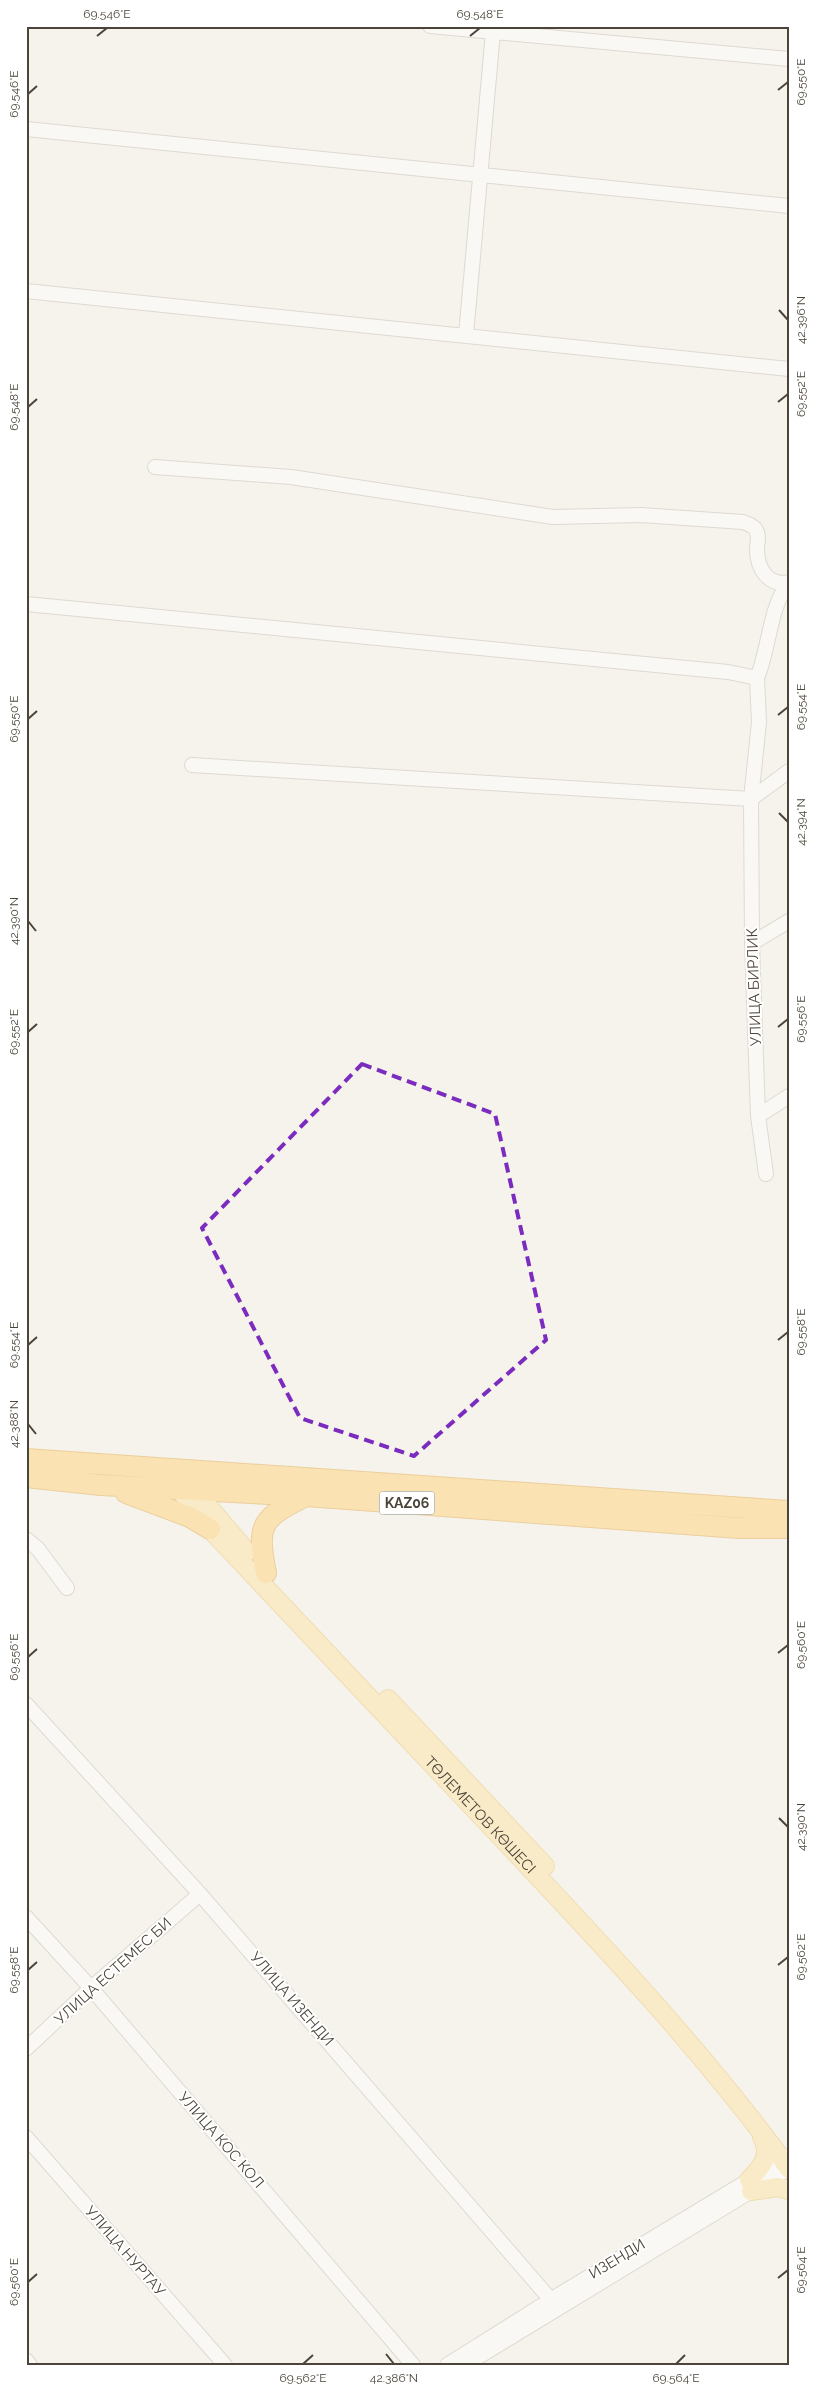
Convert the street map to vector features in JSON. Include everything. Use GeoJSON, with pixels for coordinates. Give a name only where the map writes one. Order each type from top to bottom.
{"type":"FeatureCollection","features":[{"type":"Feature","properties":{"kind":"highway","name":"KАZ06"},"geometry":{"type":"LineString","coordinates":[[26,1459],[306,1496],[739,1528],[789,1528]]}},
{"type":"Feature","properties":{"kind":"highway","name":"KАZ06"},"geometry":{"type":"LineString","coordinates":[[26,1477],[101,1486],[178,1479],[789,1511]]}},
{"type":"Feature","properties":{"kind":"highway"},"geometry":{"type":"LineString","coordinates":[[101,1486],[168,1508],[190,1517],[210,1529]]}},
{"type":"Feature","properties":{"kind":"highway"},"geometry":{"type":"LineString","coordinates":[[266,1573],[261,1541],[262,1530],[270,1518],[279,1510],[306,1496]]}},
{"type":"Feature","properties":{"kind":"main road","name":"ТӨЛЕМЕТОВ КӨШЕСІ"},"geometry":{"type":"LineString","coordinates":[[178,1479],[210,1529],[591,1932],[671,2021],[787,2162]]}},
{"type":"Feature","properties":{"kind":"main road","name":"ТӨЛЕМЕТОВ КӨШЕСІ"},"geometry":{"type":"LineString","coordinates":[[178,1479],[266,1573],[457,1770],[674,2006],[730,2071],[787,2162]]}},
{"type":"Feature","properties":{"kind":"main road"},"geometry":{"type":"LineString","coordinates":[[755,2123],[767,2149],[766,2159],[750,2186],[778,2187],[789,2190]]}},
{"type":"Feature","properties":{"kind":"street"},"geometry":{"type":"LineString","coordinates":[[430,26],[789,59]]}},
{"type":"Feature","properties":{"kind":"street"},"geometry":{"type":"LineString","coordinates":[[466,335],[493,32]]}},
{"type":"Feature","properties":{"kind":"street"},"geometry":{"type":"LineString","coordinates":[[26,129],[789,206]]}},
{"type":"Feature","properties":{"kind":"street"},"geometry":{"type":"LineString","coordinates":[[26,291],[789,368]]}},
{"type":"Feature","properties":{"kind":"street"},"geometry":{"type":"LineString","coordinates":[[155,467],[291,477],[554,517],[641,515],[743,522],[753,526],[757,531],[759,538],[757,549],[761,566],[770,581],[779,585],[789,583]]}},
{"type":"Feature","properties":{"kind":"street"},"geometry":{"type":"LineString","coordinates":[[26,604],[728,672],[757,678],[764,660],[780,594],[789,583]]}},
{"type":"Feature","properties":{"kind":"street","name":"УЛИЦА БИРЛИК"},"geometry":{"type":"LineString","coordinates":[[757,678],[759,722],[751,800],[752,943],[758,1116],[766,1174]]}},
{"type":"Feature","properties":{"kind":"street"},"geometry":{"type":"LineString","coordinates":[[192,765],[751,800],[789,771]]}},
{"type":"Feature","properties":{"kind":"street"},"geometry":{"type":"LineString","coordinates":[[752,943],[789,921]]}},
{"type":"Feature","properties":{"kind":"street"},"geometry":{"type":"LineString","coordinates":[[758,1116],[789,1096]]}},
{"type":"Feature","properties":{"kind":"street"},"geometry":{"type":"LineString","coordinates":[[26,1539],[38,1550],[67,1588]]}},
{"type":"Feature","properties":{"kind":"street","name":"УЛИЦА ИЗЕНДИ"},"geometry":{"type":"LineString","coordinates":[[26,1704],[200,1894],[555,2303]]}},
{"type":"Feature","properties":{"kind":"street","name":"УЛИЦА ЕСТЕМЕС БИ"},"geometry":{"type":"LineString","coordinates":[[26,2049],[90,1988],[200,1894]]}},
{"type":"Feature","properties":{"kind":"street","name":"УЛИЦА КОС КОЛ"},"geometry":{"type":"LineString","coordinates":[[26,1917],[90,1988],[413,2365]]}},
{"type":"Feature","properties":{"kind":"street","name":"УЛИЦА НУРТАУ"},"geometry":{"type":"LineString","coordinates":[[26,2138],[224,2365]]}},
{"type":"Feature","properties":{"kind":"street","name":"ИЗЕНДИ"},"geometry":{"type":"LineString","coordinates":[[448,2365],[555,2303],[787,2162]]}},
{"type":"Feature","properties":{"kind":"street","name":"ИЗЕНДИ"},"geometry":{"type":"LineString","coordinates":[[465,2365],[555,2303]]}},
{"type":"Feature","properties":{"kind":"street"},"geometry":{"type":"LineString","coordinates":[[26,2360],[30,2365]]}},
{"type":"Feature","properties":{"kind":"highlighted area"},"geometry":{"type":"Polygon","coordinates":[[[362,1064],[495,1114],[546,1340],[414,1456],[300,1418],[202,1228],[362,1064]]]}}]}
